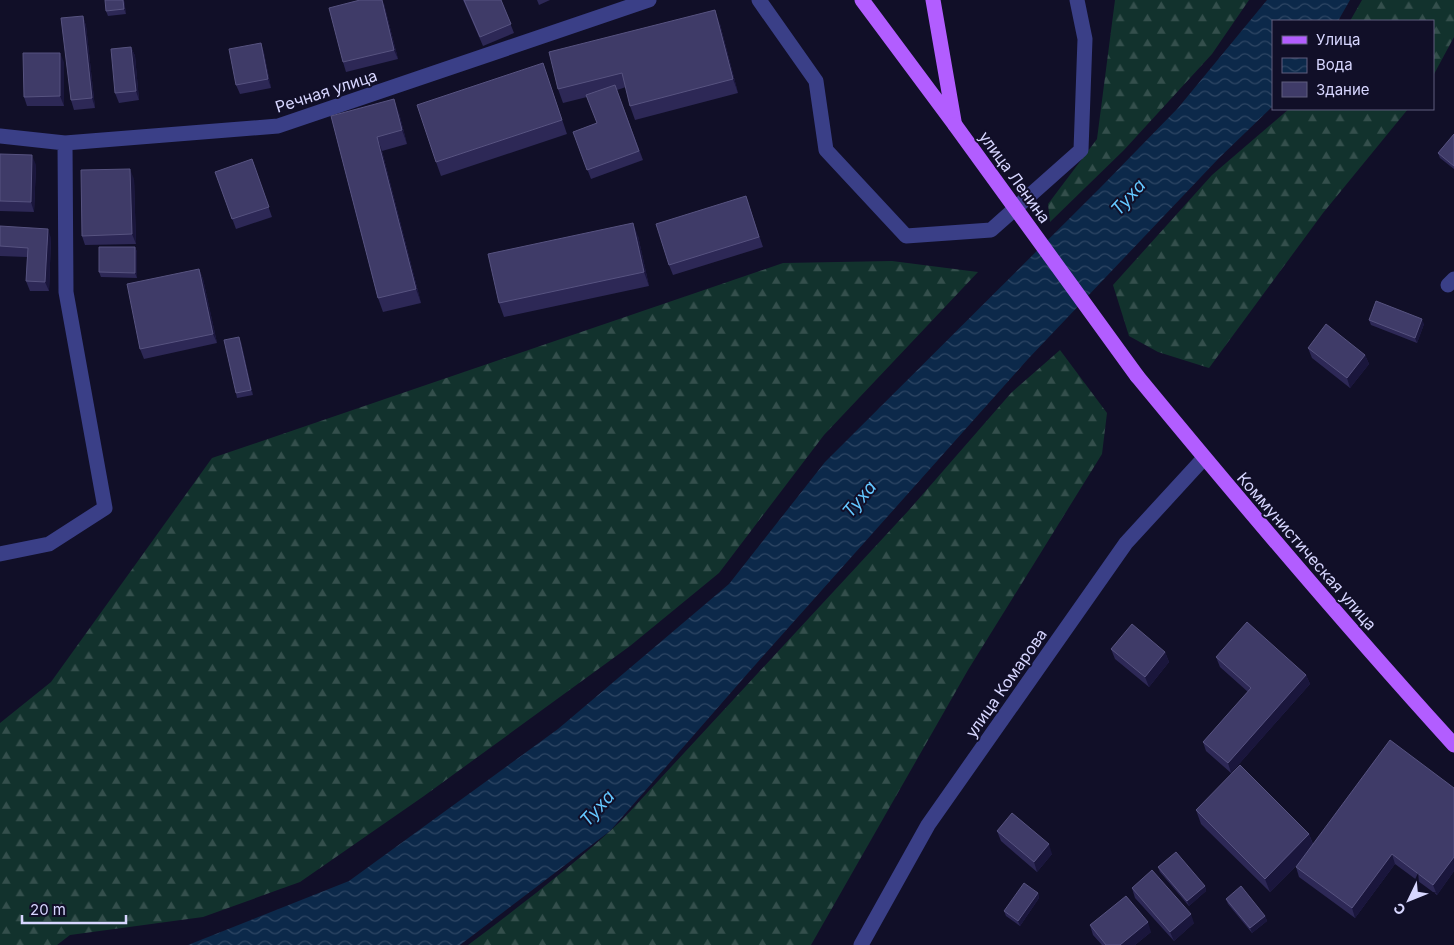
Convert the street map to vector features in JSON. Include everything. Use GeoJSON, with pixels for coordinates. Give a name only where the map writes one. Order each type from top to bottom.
{"type":"FeatureCollection","features":[{"type":"Feature","properties":{"kind":"main road","name":"улица Ленина"},"geometry":{"type":"LineString","coordinates":[[862,0],[1137,376]]}},
{"type":"Feature","properties":{"kind":"main road"},"geometry":{"type":"LineString","coordinates":[[933,0],[955,125]]}},
{"type":"Feature","properties":{"kind":"main road","name":"Коммунистическая улица"},"geometry":{"type":"LineString","coordinates":[[1137,376],[1204,458],[1401,687],[1454,745]]}},
{"type":"Feature","properties":{"kind":"street","name":"Речная улица"},"geometry":{"type":"LineString","coordinates":[[0,136],[65,143],[278,126],[650,0]]}},
{"type":"Feature","properties":{"kind":"street"},"geometry":{"type":"LineString","coordinates":[[759,0],[816,82],[826,150],[906,236],[991,230],[1080,150],[1085,39],[1077,0]]}},
{"type":"Feature","properties":{"kind":"street"},"geometry":{"type":"LineString","coordinates":[[0,554],[49,544],[105,508],[66,292],[65,143]]}},
{"type":"Feature","properties":{"kind":"street","name":"улица Комарова"},"geometry":{"type":"LineString","coordinates":[[860,945],[928,825],[1114,559],[1126,543],[1204,458]]}},
{"type":"Feature","properties":{"kind":"green space"},"geometry":{"type":"Polygon","coordinates":[[[1115,0],[1249,0],[1212,54],[1124,150],[1050,222],[1048,204],[1097,139],[1115,0]]]}},
{"type":"Feature","properties":{"kind":"green space"},"geometry":{"type":"Polygon","coordinates":[[[1362,0],[1454,0],[1454,37],[1434,74],[1434,20],[1351,20],[1362,0]]]}},
{"type":"Feature","properties":{"kind":"green space"},"geometry":{"type":"Polygon","coordinates":[[[1288,110],[1407,110],[1323,213],[1209,368],[1158,352],[1129,336],[1113,285],[1212,175],[1288,110]]]}},
{"type":"Feature","properties":{"kind":"green space"},"geometry":{"type":"Polygon","coordinates":[[[892,261],[978,272],[824,435],[719,573],[630,646],[424,796],[300,882],[203,917],[70,935],[57,945],[0,945],[0,723],[51,682],[212,458],[783,263],[892,261]]]}},
{"type":"Feature","properties":{"kind":"green space"},"geometry":{"type":"Polygon","coordinates":[[[1060,350],[1107,413],[1102,454],[968,670],[811,945],[468,945],[566,869],[622,820],[909,510],[1011,393],[1060,350]]]}},
{"type":"Feature","properties":{"kind":"water","name":"Туха"},"geometry":{"type":"Polygon","coordinates":[[[1267,0],[1350,0],[1339,20],[1272,20],[1272,107],[1219,158],[1028,359],[610,831],[460,945],[188,945],[349,881],[558,729],[729,584],[825,462],[1178,108],[1267,0]]]}},
{"type":"Feature","properties":{"kind":"building"},"geometry":{"type":"Polygon","coordinates":[[[105,0],[123,0],[124,9],[106,11],[105,0]]]}},
{"type":"Feature","properties":{"kind":"building"},"geometry":{"type":"Polygon","coordinates":[[[360,0],[382,0],[394,50],[343,62],[329,8],[360,0]]]}},
{"type":"Feature","properties":{"kind":"building"},"geometry":{"type":"Polygon","coordinates":[[[464,0],[501,0],[511,24],[480,37],[464,0]]]}},
{"type":"Feature","properties":{"kind":"building"},"geometry":{"type":"Polygon","coordinates":[[[715,10],[733,79],[630,106],[622,73],[558,89],[549,52],[715,10]]]}},
{"type":"Feature","properties":{"kind":"building"},"geometry":{"type":"Polygon","coordinates":[[[83,16],[92,98],[71,100],[61,18],[83,16]]]}},
{"type":"Feature","properties":{"kind":"building"},"geometry":{"type":"Polygon","coordinates":[[[261,43],[268,79],[236,85],[229,49],[261,43]]]}},
{"type":"Feature","properties":{"kind":"building"},"geometry":{"type":"Polygon","coordinates":[[[131,47],[136,91],[115,93],[111,49],[131,47]]]}},
{"type":"Feature","properties":{"kind":"building"},"geometry":{"type":"Polygon","coordinates":[[[23,53],[60,53],[60,96],[24,97],[23,53]]]}},
{"type":"Feature","properties":{"kind":"building"},"geometry":{"type":"Polygon","coordinates":[[[543,63],[562,120],[436,162],[417,105],[543,63]]]}},
{"type":"Feature","properties":{"kind":"building"},"geometry":{"type":"Polygon","coordinates":[[[615,85],[639,151],[587,170],[573,132],[597,123],[586,95],[615,85]]]}},
{"type":"Feature","properties":{"kind":"building"},"geometry":{"type":"Polygon","coordinates":[[[394,99],[402,130],[377,137],[416,289],[378,298],[331,116],[394,99]]]}},
{"type":"Feature","properties":{"kind":"building"},"geometry":{"type":"Polygon","coordinates":[[[1454,134],[1454,166],[1438,153],[1454,134]]]}},
{"type":"Feature","properties":{"kind":"building"},"geometry":{"type":"Polygon","coordinates":[[[0,154],[32,155],[31,202],[0,201],[0,154]]]}},
{"type":"Feature","properties":{"kind":"building"},"geometry":{"type":"Polygon","coordinates":[[[252,159],[269,207],[232,219],[215,172],[252,159]]]}},
{"type":"Feature","properties":{"kind":"building"},"geometry":{"type":"Polygon","coordinates":[[[130,169],[132,234],[82,236],[81,170],[130,169]]]}},
{"type":"Feature","properties":{"kind":"building"},"geometry":{"type":"Polygon","coordinates":[[[746,196],[759,237],[669,265],[656,224],[746,196]]]}},
{"type":"Feature","properties":{"kind":"building"},"geometry":{"type":"Polygon","coordinates":[[[633,223],[644,272],[499,303],[488,254],[633,223]]]}},
{"type":"Feature","properties":{"kind":"building"},"geometry":{"type":"Polygon","coordinates":[[[0,226],[48,229],[45,282],[26,281],[28,248],[0,246],[0,226]]]}},
{"type":"Feature","properties":{"kind":"building"},"geometry":{"type":"Polygon","coordinates":[[[99,247],[135,247],[135,273],[99,272],[99,247]]]}},
{"type":"Feature","properties":{"kind":"building"},"geometry":{"type":"Polygon","coordinates":[[[199,269],[213,334],[140,349],[127,284],[199,269]]]}},
{"type":"Feature","properties":{"kind":"building"},"geometry":{"type":"Polygon","coordinates":[[[1376,301],[1422,319],[1415,338],[1369,320],[1376,301]]]}},
{"type":"Feature","properties":{"kind":"building"},"geometry":{"type":"Polygon","coordinates":[[[1326,324],[1365,355],[1347,378],[1308,348],[1326,324]]]}},
{"type":"Feature","properties":{"kind":"building"},"geometry":{"type":"Polygon","coordinates":[[[239,337],[251,390],[236,393],[224,340],[239,337]]]}},
{"type":"Feature","properties":{"kind":"building"},"geometry":{"type":"Polygon","coordinates":[[[1247,622],[1306,675],[1228,763],[1203,742],[1251,688],[1216,657],[1247,622]]]}},
{"type":"Feature","properties":{"kind":"building"},"geometry":{"type":"Polygon","coordinates":[[[1132,624],[1165,652],[1145,677],[1111,649],[1132,624]]]}},
{"type":"Feature","properties":{"kind":"building"},"geometry":{"type":"Polygon","coordinates":[[[1390,740],[1454,788],[1454,857],[1433,885],[1392,854],[1352,908],[1296,867],[1390,740]]]}},
{"type":"Feature","properties":{"kind":"building"},"geometry":{"type":"Polygon","coordinates":[[[1240,765],[1309,834],[1265,879],[1196,810],[1240,765]]]}},
{"type":"Feature","properties":{"kind":"building"},"geometry":{"type":"Polygon","coordinates":[[[1012,813],[1049,844],[1034,862],[997,831],[1012,813]]]}},
{"type":"Feature","properties":{"kind":"building"},"geometry":{"type":"Polygon","coordinates":[[[1176,852],[1205,886],[1187,901],[1158,867],[1176,852]]]}},
{"type":"Feature","properties":{"kind":"building"},"geometry":{"type":"Polygon","coordinates":[[[1152,870],[1191,914],[1170,932],[1132,888],[1152,870]]]}},
{"type":"Feature","properties":{"kind":"building"},"geometry":{"type":"Polygon","coordinates":[[[1024,883],[1038,893],[1018,921],[1004,911],[1024,883]]]}},
{"type":"Feature","properties":{"kind":"building"},"geometry":{"type":"Polygon","coordinates":[[[1241,886],[1265,916],[1250,928],[1226,899],[1241,886]]]}},
{"type":"Feature","properties":{"kind":"building"},"geometry":{"type":"Polygon","coordinates":[[[1126,896],[1148,922],[1120,945],[1106,945],[1090,925],[1126,896]]]}}]}
